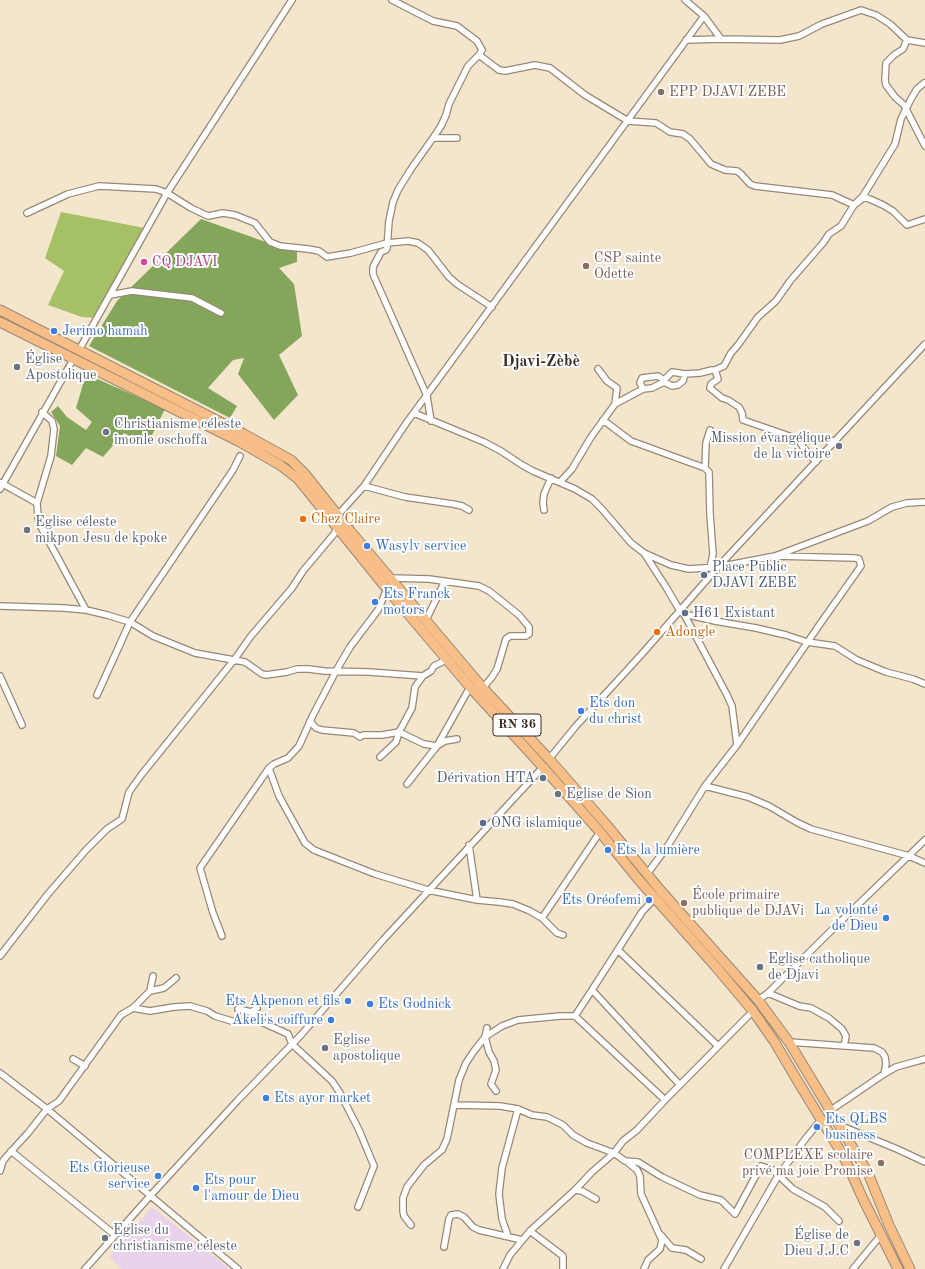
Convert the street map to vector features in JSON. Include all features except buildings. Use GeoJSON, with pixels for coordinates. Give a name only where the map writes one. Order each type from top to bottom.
{"type":"FeatureCollection","features":[{"type":"Feature","properties":{"kind":"main road","name":"RN 36"},"geometry":{"type":"LineString","coordinates":[[0,310],[76,354],[280,465],[298,479],[386,589],[446,660],[600,832],[752,1011],[774,1041],[844,1157],[898,1269]]}},
{"type":"Feature","properties":{"kind":"main road","name":"RN 36"},"geometry":{"type":"LineString","coordinates":[[0,322],[76,354],[242,433],[291,460],[305,474],[483,688],[549,759],[605,823],[646,874],[758,1000],[789,1042],[868,1173],[889,1225],[910,1269]]}},
{"type":"Feature","properties":{"kind":"street"},"geometry":{"type":"LineString","coordinates":[[38,503],[1,485],[110,296],[167,193],[292,0]]}},
{"type":"Feature","properties":{"kind":"street"},"geometry":{"type":"LineString","coordinates":[[392,0],[433,21],[457,26],[477,41],[482,50],[468,66],[449,104],[441,126],[398,190],[393,202],[389,221],[388,243],[386,250],[381,252],[373,267],[373,274],[427,396],[431,420]]}},
{"type":"Feature","properties":{"kind":"street"},"geometry":{"type":"LineString","coordinates":[[685,0],[704,16],[721,39]]}},
{"type":"Feature","properties":{"kind":"street"},"geometry":{"type":"LineString","coordinates":[[686,40],[780,40],[799,36],[822,24],[861,10],[876,15],[890,24],[907,40],[925,43]]}},
{"type":"Feature","properties":{"kind":"street"},"geometry":{"type":"LineString","coordinates":[[338,515],[364,486],[414,413],[704,16]]}},
{"type":"Feature","properties":{"kind":"street"},"geometry":{"type":"LineString","coordinates":[[907,40],[903,49],[886,63],[885,80],[895,97],[904,105],[925,146]]}},
{"type":"Feature","properties":{"kind":"street"},"geometry":{"type":"LineString","coordinates":[[479,55],[499,70],[505,71],[534,65],[550,68],[585,95],[628,121],[656,123],[670,132],[683,134],[690,139],[716,168],[737,171],[750,184],[755,186],[832,195],[854,205]]}},
{"type":"Feature","properties":{"kind":"street"},"geometry":{"type":"LineString","coordinates":[[560,482],[572,470],[615,404],[643,389],[652,388],[664,381],[672,372],[685,374],[700,373],[715,370],[724,366],[730,353],[738,345],[758,317],[776,301],[790,281],[824,244],[829,234],[841,226],[854,205],[863,196],[895,144],[901,119],[917,89],[924,83]]}},
{"type":"Feature","properties":{"kind":"street"},"geometry":{"type":"LineString","coordinates":[[433,138],[457,138]]}},
{"type":"Feature","properties":{"kind":"street"},"geometry":{"type":"LineString","coordinates":[[27,213],[68,194],[99,186],[156,189],[167,193],[191,208],[208,216],[223,213],[235,215],[255,223],[270,242],[280,246],[319,251],[327,257],[352,253],[388,243],[408,241],[418,243],[428,250],[449,277],[457,284],[492,307]]}},
{"type":"Feature","properties":{"kind":"street"},"geometry":{"type":"LineString","coordinates":[[854,205],[865,197],[893,211],[906,225],[925,219]]}},
{"type":"Feature","properties":{"kind":"street"},"geometry":{"type":"LineString","coordinates":[[110,296],[132,291],[192,298],[221,312]]}},
{"type":"Feature","properties":{"kind":"street"},"geometry":{"type":"LineString","coordinates":[[549,759],[576,726],[682,612],[718,567],[925,344]]}},
{"type":"Feature","properties":{"kind":"street"},"geometry":{"type":"LineString","coordinates":[[598,369],[607,381],[617,388],[615,404]]}},
{"type":"Feature","properties":{"kind":"street"},"geometry":{"type":"LineString","coordinates":[[715,370],[718,379],[711,384],[710,388],[722,398],[738,407],[742,413],[743,420],[798,439],[806,437],[836,440]]}},
{"type":"Feature","properties":{"kind":"street"},"geometry":{"type":"LineString","coordinates":[[643,389],[640,383],[642,378],[658,376],[672,386],[678,385],[683,381],[685,374]]}},
{"type":"Feature","properties":{"kind":"street"},"geometry":{"type":"LineString","coordinates":[[42,412],[52,421],[54,429],[51,456],[38,503],[40,525],[86,610]]}},
{"type":"Feature","properties":{"kind":"street"},"geometry":{"type":"LineString","coordinates":[[414,413],[484,442],[522,465],[575,489],[601,508],[631,543],[644,553],[671,565],[689,570],[718,567],[775,556],[868,521],[892,507],[907,503],[925,502]]}},
{"type":"Feature","properties":{"kind":"street"},"geometry":{"type":"LineString","coordinates":[[604,420],[631,441],[705,468],[709,472],[713,554],[710,568]]}},
{"type":"Feature","properties":{"kind":"street"},"geometry":{"type":"LineString","coordinates":[[705,468],[706,443],[710,430]]}},
{"type":"Feature","properties":{"kind":"street"},"geometry":{"type":"LineString","coordinates":[[798,439],[816,462]]}},
{"type":"Feature","properties":{"kind":"street"},"geometry":{"type":"LineString","coordinates":[[97,696],[130,622],[233,470],[240,456]]}},
{"type":"Feature","properties":{"kind":"street"},"geometry":{"type":"LineString","coordinates":[[544,510],[544,494],[551,478]]}},
{"type":"Feature","properties":{"kind":"street"},"geometry":{"type":"LineString","coordinates":[[364,486],[405,497],[462,506],[469,510]]}},
{"type":"Feature","properties":{"kind":"street"},"geometry":{"type":"LineString","coordinates":[[0,956],[48,894],[86,850],[107,828],[122,819],[130,792],[234,660],[251,636],[292,588],[303,571],[334,534],[337,527]]}},
{"type":"Feature","properties":{"kind":"street"},"geometry":{"type":"LineString","coordinates":[[644,553],[682,612],[727,695],[732,706],[737,744]]}},
{"type":"Feature","properties":{"kind":"street"},"geometry":{"type":"LineString","coordinates":[[646,874],[667,847],[705,786],[737,744],[861,566],[859,559],[855,558],[775,556]]}},
{"type":"Feature","properties":{"kind":"street"},"geometry":{"type":"LineString","coordinates":[[391,578],[430,579],[469,584],[489,591],[519,615],[529,627],[530,634],[526,636],[510,636],[506,639],[497,669],[483,688]]}},
{"type":"Feature","properties":{"kind":"street"},"geometry":{"type":"LineString","coordinates":[[426,620],[445,581]]}},
{"type":"Feature","properties":{"kind":"street"},"geometry":{"type":"LineString","coordinates":[[222,936],[213,913],[200,868],[269,768],[274,764],[288,758],[294,752],[304,736],[310,721],[350,647],[378,610],[386,589]]}},
{"type":"Feature","properties":{"kind":"street"},"geometry":{"type":"LineString","coordinates":[[0,606],[86,610],[130,622],[153,636],[196,653],[245,662],[262,674],[287,672],[297,669],[423,676]]}},
{"type":"Feature","properties":{"kind":"street"},"geometry":{"type":"LineString","coordinates":[[682,612],[715,622],[756,628],[807,642],[835,646],[858,660],[886,672],[913,679],[925,684]]}},
{"type":"Feature","properties":{"kind":"street"},"geometry":{"type":"LineString","coordinates":[[380,757],[396,742],[399,732],[412,708],[416,684],[423,676],[431,671],[434,666],[446,660]]}},
{"type":"Feature","properties":{"kind":"street"},"geometry":{"type":"LineString","coordinates":[[0,676],[22,725]]}},
{"type":"Feature","properties":{"kind":"street"},"geometry":{"type":"LineString","coordinates":[[407,784],[437,746],[470,687]]}},
{"type":"Feature","properties":{"kind":"street"},"geometry":{"type":"LineString","coordinates":[[310,721],[316,728],[322,730],[354,733],[360,737],[363,735],[382,735],[399,732],[424,744],[437,746],[445,741],[457,739]]}},
{"type":"Feature","properties":{"kind":"street"},"geometry":{"type":"LineString","coordinates":[[85,1269],[151,1195],[292,1044],[382,940],[543,767]]}},
{"type":"Feature","properties":{"kind":"street"},"geometry":{"type":"LineString","coordinates":[[269,768],[279,796],[305,843],[314,850],[376,874],[428,890],[477,900],[513,904],[542,918],[557,933],[564,935]]}},
{"type":"Feature","properties":{"kind":"street"},"geometry":{"type":"LineString","coordinates":[[705,786],[748,797],[769,806],[811,829],[909,856],[925,863]]}},
{"type":"Feature","properties":{"kind":"street"},"geometry":{"type":"LineString","coordinates":[[542,918],[600,832]]}},
{"type":"Feature","properties":{"kind":"street"},"geometry":{"type":"LineString","coordinates":[[758,1000],[768,993],[925,840]]}},
{"type":"Feature","properties":{"kind":"street"},"geometry":{"type":"LineString","coordinates":[[469,845],[477,900]]}},
{"type":"Feature","properties":{"kind":"street"},"geometry":{"type":"LineString","coordinates":[[575,1016],[642,912],[655,898]]}},
{"type":"Feature","properties":{"kind":"street"},"geometry":{"type":"LineString","coordinates":[[618,950],[718,1046]]}},
{"type":"Feature","properties":{"kind":"street"},"geometry":{"type":"LineString","coordinates":[[150,991],[153,976]]}},
{"type":"Feature","properties":{"kind":"street"},"geometry":{"type":"LineString","coordinates":[[0,1171],[3,1161],[47,1109],[59,1101],[121,1015],[133,1008],[150,991],[164,988],[176,978]]}},
{"type":"Feature","properties":{"kind":"street"},"geometry":{"type":"LineString","coordinates":[[592,990],[680,1085]]}},
{"type":"Feature","properties":{"kind":"street"},"geometry":{"type":"LineString","coordinates":[[768,993],[799,1006],[811,1008],[829,1018],[842,1029],[846,1036],[844,1046]]}},
{"type":"Feature","properties":{"kind":"street"},"geometry":{"type":"LineString","coordinates":[[133,1008],[150,1011],[190,1006],[235,1022],[255,1019]]}},
{"type":"Feature","properties":{"kind":"street"},"geometry":{"type":"LineString","coordinates":[[238,1009],[251,1012],[257,1008]]}},
{"type":"Feature","properties":{"kind":"street"},"geometry":{"type":"LineString","coordinates":[[503,1269],[510,1255],[530,1231],[614,1153],[623,1141],[637,1130],[752,1011]]}},
{"type":"Feature","properties":{"kind":"street"},"geometry":{"type":"LineString","coordinates":[[251,1012],[255,1019],[288,1034],[292,1044],[332,1081],[353,1118],[374,1166],[358,1207]]}},
{"type":"Feature","properties":{"kind":"street"},"geometry":{"type":"LineString","coordinates":[[411,1225],[403,1211],[403,1198],[407,1187],[424,1165],[442,1150],[447,1139],[460,1080],[466,1063],[485,1037],[502,1026],[518,1020],[575,1016],[665,1100]]}},
{"type":"Feature","properties":{"kind":"street"},"geometry":{"type":"LineString","coordinates":[[487,1028],[485,1037],[496,1070],[491,1084],[496,1091]]}},
{"type":"Feature","properties":{"kind":"street"},"geometry":{"type":"LineString","coordinates":[[789,1042],[874,1048],[882,1052],[885,1057],[886,1064],[884,1074]]}},
{"type":"Feature","properties":{"kind":"street"},"geometry":{"type":"LineString","coordinates":[[72,1059],[85,1066]]}},
{"type":"Feature","properties":{"kind":"street"},"geometry":{"type":"LineString","coordinates":[[831,1110],[896,1067],[925,1060]]}},
{"type":"Feature","properties":{"kind":"street"},"geometry":{"type":"LineString","coordinates":[[0,1073],[47,1109],[238,1269]]}},
{"type":"Feature","properties":{"kind":"street"},"geometry":{"type":"LineString","coordinates":[[455,1105],[500,1106],[518,1109],[532,1115],[547,1117],[563,1125],[577,1138],[614,1153],[637,1170],[640,1176],[640,1194],[663,1238],[672,1248],[686,1250],[701,1259]]}},
{"type":"Feature","properties":{"kind":"street"},"geometry":{"type":"LineString","coordinates":[[508,1236],[502,1219],[499,1194],[502,1168],[518,1109]]}},
{"type":"Feature","properties":{"kind":"street"},"geometry":{"type":"LineString","coordinates":[[724,1269],[778,1176],[821,1120]]}},
{"type":"Feature","properties":{"kind":"street"},"geometry":{"type":"LineString","coordinates":[[839,1125],[925,1162]]}},
{"type":"Feature","properties":{"kind":"street"},"geometry":{"type":"LineString","coordinates":[[11,1151],[115,1235]]}},
{"type":"Feature","properties":{"kind":"street"},"geometry":{"type":"LineString","coordinates":[[625,1161],[638,1162],[700,1195],[721,1200],[735,1214],[761,1166],[773,1170],[793,1189],[825,1207],[839,1220]]}},
{"type":"Feature","properties":{"kind":"street"},"geometry":{"type":"LineString","coordinates":[[575,1190],[582,1191],[596,1200]]}},
{"type":"Feature","properties":{"kind":"street"},"geometry":{"type":"LineString","coordinates":[[444,1247],[448,1219],[452,1215],[458,1214],[464,1217],[473,1227],[479,1230],[522,1240]]}},
{"type":"Feature","properties":{"kind":"street"},"geometry":{"type":"LineString","coordinates":[[644,1269],[648,1260],[660,1249],[662,1244],[662,1240],[655,1223]]}},
{"type":"Feature","properties":{"kind":"street"},"geometry":{"type":"LineString","coordinates":[[530,1231],[563,1256],[563,1269]]}},
{"type":"Feature","properties":{"kind":"street"},"geometry":{"type":"LineString","coordinates":[[853,1269],[881,1235]]}},
{"type":"Feature","properties":{"kind":"shaded area"},"geometry":{"type":"Polygon","coordinates":[[[152,1207],[230,1269],[122,1269],[109,1257],[152,1207]]]}},
{"type":"Feature","properties":{"kind":"green space"},"geometry":{"type":"Polygon","coordinates":[[[61,212],[150,229],[98,318],[82,317],[48,305],[64,271],[45,258],[61,212]]]}},
{"type":"Feature","properties":{"kind":"green space"},"geometry":{"type":"Polygon","coordinates":[[[201,219],[297,252],[297,262],[279,268],[294,284],[302,336],[279,355],[298,395],[274,420],[238,374],[244,358],[233,360],[208,388],[237,406],[230,418],[89,346],[117,301],[201,219]]]}},
{"type":"Feature","properties":{"kind":"green space"},"geometry":{"type":"Polygon","coordinates":[[[86,374],[165,409],[147,445],[124,433],[103,457],[86,448],[72,465],[56,456],[60,426],[51,412],[58,406],[67,417],[86,430],[92,422],[76,408],[86,374]]]}},
{"type":"Feature","properties":{"kind":"place","name":"EPP DJAVI ZEBE"},"geometry":{"type":"Point","coordinates":[661,92]}},
{"type":"Feature","properties":{"kind":"place","name":"CQ DJAVI"},"geometry":{"type":"Point","coordinates":[144,262]}},
{"type":"Feature","properties":{"kind":"place","name":"CSP sainte Odette"},"geometry":{"type":"Point","coordinates":[586,266]}},
{"type":"Feature","properties":{"kind":"place","name":"Jerimo hamah"},"geometry":{"type":"Point","coordinates":[54,331]}},
{"type":"Feature","properties":{"kind":"place","name":"Église Apostolique"},"geometry":{"type":"Point","coordinates":[17,367]}},
{"type":"Feature","properties":{"kind":"place","name":"Christianisme céleste imonle oschoffa"},"geometry":{"type":"Point","coordinates":[106,432]}},
{"type":"Feature","properties":{"kind":"place","name":"Mission évangélique de la victoire"},"geometry":{"type":"Point","coordinates":[839,446]}},
{"type":"Feature","properties":{"kind":"place","name":"Chez Claire"},"geometry":{"type":"Point","coordinates":[303,519]}},
{"type":"Feature","properties":{"kind":"place","name":"Eglise céleste mikpon Jesu de kpoke"},"geometry":{"type":"Point","coordinates":[27,530]}},
{"type":"Feature","properties":{"kind":"place","name":"Wasylv service"},"geometry":{"type":"Point","coordinates":[367,546]}},
{"type":"Feature","properties":{"kind":"place","name":"Place Public DJAVI ZEBE"},"geometry":{"type":"Point","coordinates":[704,575]}},
{"type":"Feature","properties":{"kind":"place","name":"Ets Franck motors"},"geometry":{"type":"Point","coordinates":[375,602]}},
{"type":"Feature","properties":{"kind":"place","name":"H61 Existant"},"geometry":{"type":"Point","coordinates":[685,613]}},
{"type":"Feature","properties":{"kind":"place","name":"Adongle"},"geometry":{"type":"Point","coordinates":[657,632]}},
{"type":"Feature","properties":{"kind":"place","name":"Ets don du christ"},"geometry":{"type":"Point","coordinates":[581,711]}},
{"type":"Feature","properties":{"kind":"place","name":"Dérivation HTA"},"geometry":{"type":"Point","coordinates":[543,778]}},
{"type":"Feature","properties":{"kind":"place","name":"Eglise de Sion"},"geometry":{"type":"Point","coordinates":[558,794]}},
{"type":"Feature","properties":{"kind":"place","name":"ONG islamique"},"geometry":{"type":"Point","coordinates":[483,823]}},
{"type":"Feature","properties":{"kind":"place","name":"Ets la lumière"},"geometry":{"type":"Point","coordinates":[608,850]}},
{"type":"Feature","properties":{"kind":"place","name":"Ets Oréofemi"},"geometry":{"type":"Point","coordinates":[649,900]}},
{"type":"Feature","properties":{"kind":"place","name":"École primaire publique de DJAVi"},"geometry":{"type":"Point","coordinates":[684,903]}},
{"type":"Feature","properties":{"kind":"place","name":"La volonté de Dieu"},"geometry":{"type":"Point","coordinates":[886,918]}},
{"type":"Feature","properties":{"kind":"place","name":"Eglise catholique de Djavi"},"geometry":{"type":"Point","coordinates":[760,967]}},
{"type":"Feature","properties":{"kind":"place","name":"Ets Akpenon et fils"},"geometry":{"type":"Point","coordinates":[348,1001]}},
{"type":"Feature","properties":{"kind":"place","name":"Ets Godnick"},"geometry":{"type":"Point","coordinates":[370,1004]}},
{"type":"Feature","properties":{"kind":"place","name":"Akeli's coiffure"},"geometry":{"type":"Point","coordinates":[331,1020]}},
{"type":"Feature","properties":{"kind":"place","name":"Eglise apostolique"},"geometry":{"type":"Point","coordinates":[325,1048]}},
{"type":"Feature","properties":{"kind":"place","name":"Ets ayor market"},"geometry":{"type":"Point","coordinates":[266,1098]}},
{"type":"Feature","properties":{"kind":"place","name":"Ets QLBS business"},"geometry":{"type":"Point","coordinates":[817,1127]}},
{"type":"Feature","properties":{"kind":"place","name":"COMPLEXE scolaire privé ma joie Promise"},"geometry":{"type":"Point","coordinates":[881,1163]}},
{"type":"Feature","properties":{"kind":"place","name":"Ets Glorieuse service"},"geometry":{"type":"Point","coordinates":[158,1176]}},
{"type":"Feature","properties":{"kind":"place","name":"Ets pour l'amour de Dieu"},"geometry":{"type":"Point","coordinates":[196,1188]}},
{"type":"Feature","properties":{"kind":"place","name":"Eglise du christianisme céleste"},"geometry":{"type":"Point","coordinates":[105,1238]}},
{"type":"Feature","properties":{"kind":"place","name":"Église de Dieu J.J.C"},"geometry":{"type":"Point","coordinates":[857,1243]}},
{"type":"Feature","properties":{"kind":"district","name":"Djavi-Zèbè"},"geometry":{"type":"Point","coordinates":[541,362]}}]}
